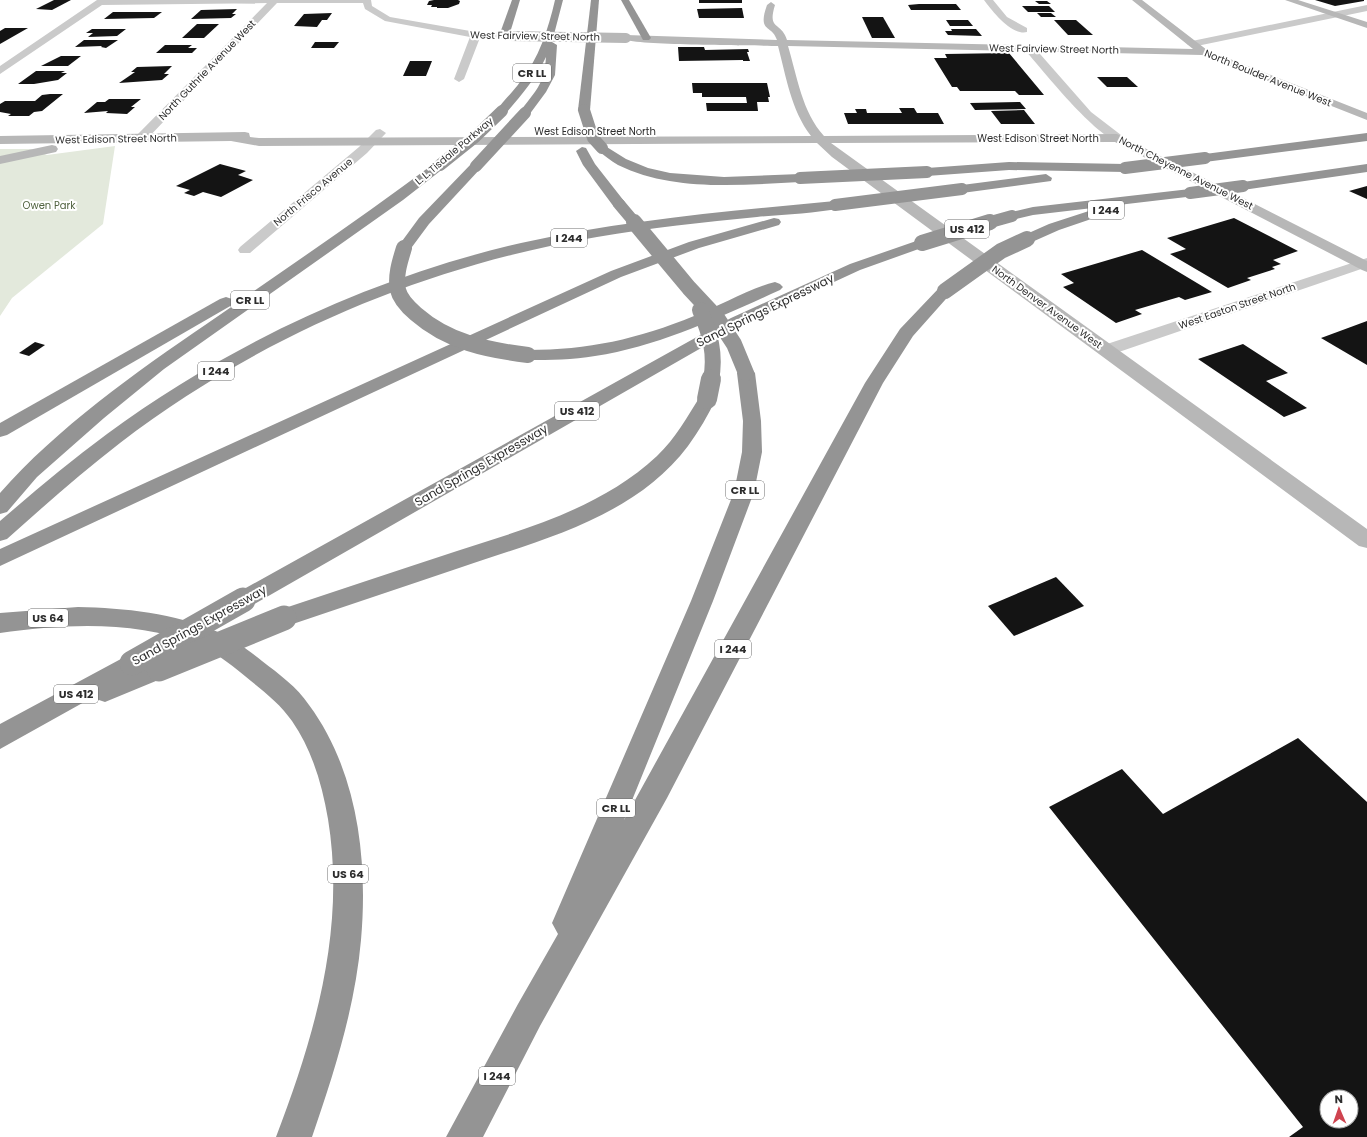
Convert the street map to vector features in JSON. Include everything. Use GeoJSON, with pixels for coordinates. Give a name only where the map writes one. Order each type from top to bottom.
{"type":"FeatureCollection","features":[{"type":"Feature","properties":{"kind":"highway"},"geometry":{"type":"LineString","coordinates":[[507,36],[516,0]]}},
{"type":"Feature","properties":{"kind":"highway","name":"L. L. Tisdale Parkway"},"geometry":{"type":"LineString","coordinates":[[341,236],[440,165],[475,137],[518,93],[537,67],[547,48],[553,30],[559,0]]}},
{"type":"Feature","properties":{"kind":"highway","name":"CR LL"},"geometry":{"type":"LineString","coordinates":[[529,1015],[699,608],[744,492],[752,452],[752,429],[746,373],[734,344],[718,318],[689,288],[619,204],[589,165],[582,151],[584,110],[595,0]]}},
{"type":"Feature","properties":{"kind":"highway"},"geometry":{"type":"LineString","coordinates":[[625,0],[646,38]]}},
{"type":"Feature","properties":{"kind":"highway"},"geometry":{"type":"LineString","coordinates":[[553,30],[550,75],[540,92],[525,113],[424,221],[404,248],[397,275],[399,291],[406,305],[418,317],[441,334],[456,340],[495,351],[528,355],[570,355],[616,347],[642,340],[832,265],[922,243]]}},
{"type":"Feature","properties":{"kind":"highway"},"geometry":{"type":"LineString","coordinates":[[584,110],[593,138],[608,154],[630,165],[664,175],[710,181],[927,172],[1009,166],[1125,168]]}},
{"type":"Feature","properties":{"kind":"highway","name":"I 244"},"geometry":{"type":"LineString","coordinates":[[0,533],[35,500],[78,465],[164,403],[243,356],[325,314],[411,279],[518,248],[594,233],[692,219],[835,205],[1367,137]]}},
{"type":"Feature","properties":{"kind":"highway","name":"I 244"},"geometry":{"type":"LineString","coordinates":[[464,1137],[529,1015],[657,789],[874,383],[906,333],[945,291],[1001,251],[1054,227],[1108,209],[1190,193],[1367,168]]}},
{"type":"Feature","properties":{"kind":"highway","name":"Sand Springs Expressway"},"geometry":{"type":"LineString","coordinates":[[10,732],[737,321],[855,267],[922,243],[1033,211],[1190,193]]}},
{"type":"Feature","properties":{"kind":"highway"},"geometry":{"type":"LineString","coordinates":[[0,558],[648,261],[717,237],[835,205]]}},
{"type":"Feature","properties":{"kind":"highway"},"geometry":{"type":"LineString","coordinates":[[0,432],[341,236]]}},
{"type":"Feature","properties":{"kind":"highway","name":"CR LL"},"geometry":{"type":"LineString","coordinates":[[0,507],[30,472],[97,414],[158,365],[341,236]]}},
{"type":"Feature","properties":{"kind":"highway"},"geometry":{"type":"LineString","coordinates":[[10,732],[284,618],[561,525],[588,513],[634,486],[670,457],[691,430],[707,399],[712,381],[714,350],[709,327],[689,288]]}},
{"type":"Feature","properties":{"kind":"highway","name":"US 64"},"geometry":{"type":"LineString","coordinates":[[0,623],[29,619],[96,617],[134,620],[173,628],[206,638],[233,652],[266,678],[300,713],[325,755],[338,799],[347,851],[348,911],[342,970],[330,1027],[312,1090],[294,1137]]}},
{"type":"Feature","properties":{"kind":"street","name":"West Fairview Street North"},"geometry":{"type":"LineString","coordinates":[[102,1],[367,0],[368,7],[379,15],[388,19],[476,35],[646,38],[658,40],[781,38],[905,45],[1203,52]]}},
{"type":"Feature","properties":{"kind":"street"},"geometry":{"type":"LineString","coordinates":[[988,0],[1004,19],[1024,30]]}},
{"type":"Feature","properties":{"kind":"street","name":"North Boulder Avenue West"},"geometry":{"type":"LineString","coordinates":[[1136,0],[1203,52],[1367,117]]}},
{"type":"Feature","properties":{"kind":"street"},"geometry":{"type":"LineString","coordinates":[[1289,0],[1367,25]]}},
{"type":"Feature","properties":{"kind":"street"},"geometry":{"type":"LineString","coordinates":[[0,70],[102,1]]}},
{"type":"Feature","properties":{"kind":"street","name":"North Guthrie Avenue West"},"geometry":{"type":"LineString","coordinates":[[141,138],[274,1]]}},
{"type":"Feature","properties":{"kind":"street","name":"North Denver Avenue West"},"geometry":{"type":"LineString","coordinates":[[772,5],[767,17],[770,27],[781,38],[799,102],[806,120],[816,135],[836,154],[1367,540]]}},
{"type":"Feature","properties":{"kind":"street"},"geometry":{"type":"LineString","coordinates":[[1192,44],[1367,8]]}},
{"type":"Feature","properties":{"kind":"street","name":"North Denver Avenue West"},"geometry":{"type":"LineString","coordinates":[[781,38],[784,27],[783,22]]}},
{"type":"Feature","properties":{"kind":"street"},"geometry":{"type":"LineString","coordinates":[[459,79],[476,35]]}},
{"type":"Feature","properties":{"kind":"street","name":"North Cheyenne Avenue West"},"geometry":{"type":"LineString","coordinates":[[1029,48],[1087,114],[1117,138],[1365,264]]}},
{"type":"Feature","properties":{"kind":"street","name":"West Edison Street North"},"geometry":{"type":"LineString","coordinates":[[0,140],[231,137],[259,142],[376,137],[816,135],[958,138],[1117,138]]}},
{"type":"Feature","properties":{"kind":"street","name":"North Frisco Avenue"},"geometry":{"type":"LineString","coordinates":[[245,250],[376,137]]}},
{"type":"Feature","properties":{"kind":"street"},"geometry":{"type":"LineString","coordinates":[[0,160],[103,138]]}},
{"type":"Feature","properties":{"kind":"street","name":"West Easton Street North"},"geometry":{"type":"LineString","coordinates":[[1107,350],[1365,264]]}},
{"type":"Feature","properties":{"kind":"green space","name":"Owen Park"},"geometry":{"type":"Polygon","coordinates":[[[115,146],[103,224],[12,298],[0,316],[0,149],[31,149],[47,155],[115,146]]]}},
{"type":"Feature","properties":{"kind":"building"},"geometry":{"type":"Polygon","coordinates":[[[54,0],[71,0],[52,10],[36,9],[54,0]]]}},
{"type":"Feature","properties":{"kind":"building"},"geometry":{"type":"Polygon","coordinates":[[[699,0],[742,0],[742,3],[699,3],[699,0]]]}},
{"type":"Feature","properties":{"kind":"building"},"geometry":{"type":"Polygon","coordinates":[[[1315,0],[1364,0],[1364,1],[1335,6],[1315,0]]]}},
{"type":"Feature","properties":{"kind":"building"},"geometry":{"type":"Polygon","coordinates":[[[429,1],[460,1],[459,4],[448,8],[437,8],[431,7],[432,5],[427,5],[429,1]]]}},
{"type":"Feature","properties":{"kind":"building"},"geometry":{"type":"Polygon","coordinates":[[[1035,1],[1047,1],[1051,4],[1039,4],[1035,1]]]}},
{"type":"Feature","properties":{"kind":"building"},"geometry":{"type":"Polygon","coordinates":[[[956,4],[961,10],[911,10],[908,5],[956,4]]]}},
{"type":"Feature","properties":{"kind":"building"},"geometry":{"type":"Polygon","coordinates":[[[1022,6],[1049,6],[1055,12],[1028,12],[1022,6]]]}},
{"type":"Feature","properties":{"kind":"building"},"geometry":{"type":"Polygon","coordinates":[[[742,8],[744,18],[699,18],[697,9],[742,8]]]}},
{"type":"Feature","properties":{"kind":"building"},"geometry":{"type":"Polygon","coordinates":[[[237,9],[232,14],[236,14],[231,18],[191,19],[201,10],[237,9]]]}},
{"type":"Feature","properties":{"kind":"building"},"geometry":{"type":"Polygon","coordinates":[[[113,12],[162,12],[154,18],[104,19],[113,12]]]}},
{"type":"Feature","properties":{"kind":"building"},"geometry":{"type":"Polygon","coordinates":[[[332,13],[327,20],[322,20],[317,27],[294,26],[304,14],[332,13]]]}},
{"type":"Feature","properties":{"kind":"building"},"geometry":{"type":"Polygon","coordinates":[[[1037,13],[1051,13],[1056,17],[1041,17],[1037,13]]]}},
{"type":"Feature","properties":{"kind":"building"},"geometry":{"type":"Polygon","coordinates":[[[862,17],[883,17],[895,38],[872,38],[862,17]]]}},
{"type":"Feature","properties":{"kind":"building"},"geometry":{"type":"Polygon","coordinates":[[[946,20],[968,20],[973,26],[950,26],[946,20]]]}},
{"type":"Feature","properties":{"kind":"building"},"geometry":{"type":"Polygon","coordinates":[[[1054,20],[1076,20],[1093,35],[1068,35],[1054,20]]]}},
{"type":"Feature","properties":{"kind":"building"},"geometry":{"type":"Polygon","coordinates":[[[197,24],[219,24],[204,38],[182,38],[197,24]]]}},
{"type":"Feature","properties":{"kind":"building"},"geometry":{"type":"Polygon","coordinates":[[[5,28],[28,28],[0,44],[0,31],[5,28]]]}},
{"type":"Feature","properties":{"kind":"building"},"geometry":{"type":"Polygon","coordinates":[[[92,29],[126,29],[117,36],[88,37],[93,33],[86,33],[92,29]]]}},
{"type":"Feature","properties":{"kind":"building"},"geometry":{"type":"Polygon","coordinates":[[[951,29],[976,29],[982,36],[948,35],[945,31],[952,31],[951,29]]]}},
{"type":"Feature","properties":{"kind":"building"},"geometry":{"type":"Polygon","coordinates":[[[84,40],[118,40],[106,48],[101,47],[102,46],[75,47],[84,40]]]}},
{"type":"Feature","properties":{"kind":"building"},"geometry":{"type":"Polygon","coordinates":[[[315,42],[339,42],[334,48],[311,48],[315,42]]]}},
{"type":"Feature","properties":{"kind":"building"},"geometry":{"type":"Polygon","coordinates":[[[165,45],[192,45],[188,48],[197,48],[192,53],[156,53],[165,45]]]}},
{"type":"Feature","properties":{"kind":"building"},"geometry":{"type":"Polygon","coordinates":[[[678,47],[704,47],[705,50],[748,49],[749,52],[747,52],[750,61],[679,61],[678,47]]]}},
{"type":"Feature","properties":{"kind":"building"},"geometry":{"type":"Polygon","coordinates":[[[1009,53],[1044,95],[1019,95],[1015,91],[960,91],[957,87],[952,87],[934,58],[947,58],[945,54],[1009,53]]]}},
{"type":"Feature","properties":{"kind":"building"},"geometry":{"type":"Polygon","coordinates":[[[61,56],[81,56],[68,66],[41,66],[61,56]]]}},
{"type":"Feature","properties":{"kind":"building"},"geometry":{"type":"Polygon","coordinates":[[[410,61],[432,61],[426,76],[403,76],[410,61]]]}},
{"type":"Feature","properties":{"kind":"building"},"geometry":{"type":"Polygon","coordinates":[[[172,66],[164,74],[169,74],[162,80],[119,83],[135,72],[131,72],[137,67],[172,66]]]}},
{"type":"Feature","properties":{"kind":"building"},"geometry":{"type":"Polygon","coordinates":[[[36,71],[65,71],[61,73],[67,73],[58,80],[34,84],[18,84],[36,71]]]}},
{"type":"Feature","properties":{"kind":"building"},"geometry":{"type":"Polygon","coordinates":[[[1097,77],[1127,77],[1138,87],[1107,87],[1097,77]]]}},
{"type":"Feature","properties":{"kind":"building"},"geometry":{"type":"Polygon","coordinates":[[[692,83],[767,83],[770,97],[768,97],[769,102],[757,102],[758,111],[707,111],[706,103],[747,103],[746,97],[702,97],[702,93],[693,93],[692,83]]]}},
{"type":"Feature","properties":{"kind":"building"},"geometry":{"type":"Polygon","coordinates":[[[63,94],[42,111],[34,112],[29,116],[8,116],[11,114],[0,112],[0,104],[5,101],[35,101],[42,95],[63,94]]]}},
{"type":"Feature","properties":{"kind":"building"},"geometry":{"type":"Polygon","coordinates":[[[109,99],[141,99],[131,107],[135,107],[127,114],[106,113],[108,111],[84,113],[97,102],[105,102],[109,99]]]}},
{"type":"Feature","properties":{"kind":"building"},"geometry":{"type":"Polygon","coordinates":[[[1020,102],[1026,109],[975,110],[970,103],[1020,102]]]}},
{"type":"Feature","properties":{"kind":"building"},"geometry":{"type":"Polygon","coordinates":[[[899,108],[914,108],[917,113],[938,113],[944,124],[848,124],[844,113],[857,113],[855,109],[866,109],[867,113],[902,113],[899,108]]]}},
{"type":"Feature","properties":{"kind":"building"},"geometry":{"type":"Polygon","coordinates":[[[1024,110],[1035,124],[1001,124],[991,111],[1024,110]]]}},
{"type":"Feature","properties":{"kind":"building"},"geometry":{"type":"Polygon","coordinates":[[[220,164],[246,171],[238,175],[253,180],[221,197],[203,192],[194,196],[184,193],[190,190],[176,186],[220,164]]]}},
{"type":"Feature","properties":{"kind":"building"},"geometry":{"type":"Polygon","coordinates":[[[1367,186],[1367,199],[1349,191],[1367,186]]]}},
{"type":"Feature","properties":{"kind":"building"},"geometry":{"type":"Polygon","coordinates":[[[1234,218],[1298,251],[1273,260],[1281,264],[1272,267],[1275,269],[1247,278],[1251,280],[1228,288],[1170,254],[1186,249],[1167,238],[1234,218]]]}},
{"type":"Feature","properties":{"kind":"building"},"geometry":{"type":"Polygon","coordinates":[[[1142,250],[1212,292],[1185,300],[1179,297],[1135,310],[1142,314],[1116,323],[1063,287],[1074,283],[1061,274],[1142,250]]]}},
{"type":"Feature","properties":{"kind":"building"},"geometry":{"type":"Polygon","coordinates":[[[1367,321],[1367,365],[1321,338],[1367,321]]]}},
{"type":"Feature","properties":{"kind":"building"},"geometry":{"type":"Polygon","coordinates":[[[35,342],[45,345],[29,356],[19,353],[35,342]]]}},
{"type":"Feature","properties":{"kind":"building"},"geometry":{"type":"Polygon","coordinates":[[[1243,344],[1288,373],[1266,381],[1307,408],[1284,417],[1198,359],[1243,344]]]}},
{"type":"Feature","properties":{"kind":"building"},"geometry":{"type":"Polygon","coordinates":[[[1056,577],[1084,606],[1014,636],[988,606],[1056,577]]]}},
{"type":"Feature","properties":{"kind":"building"},"geometry":{"type":"Polygon","coordinates":[[[1298,738],[1367,802],[1367,1137],[1289,1137],[1303,1127],[1049,807],[1122,769],[1163,814],[1298,738]]]}}]}
